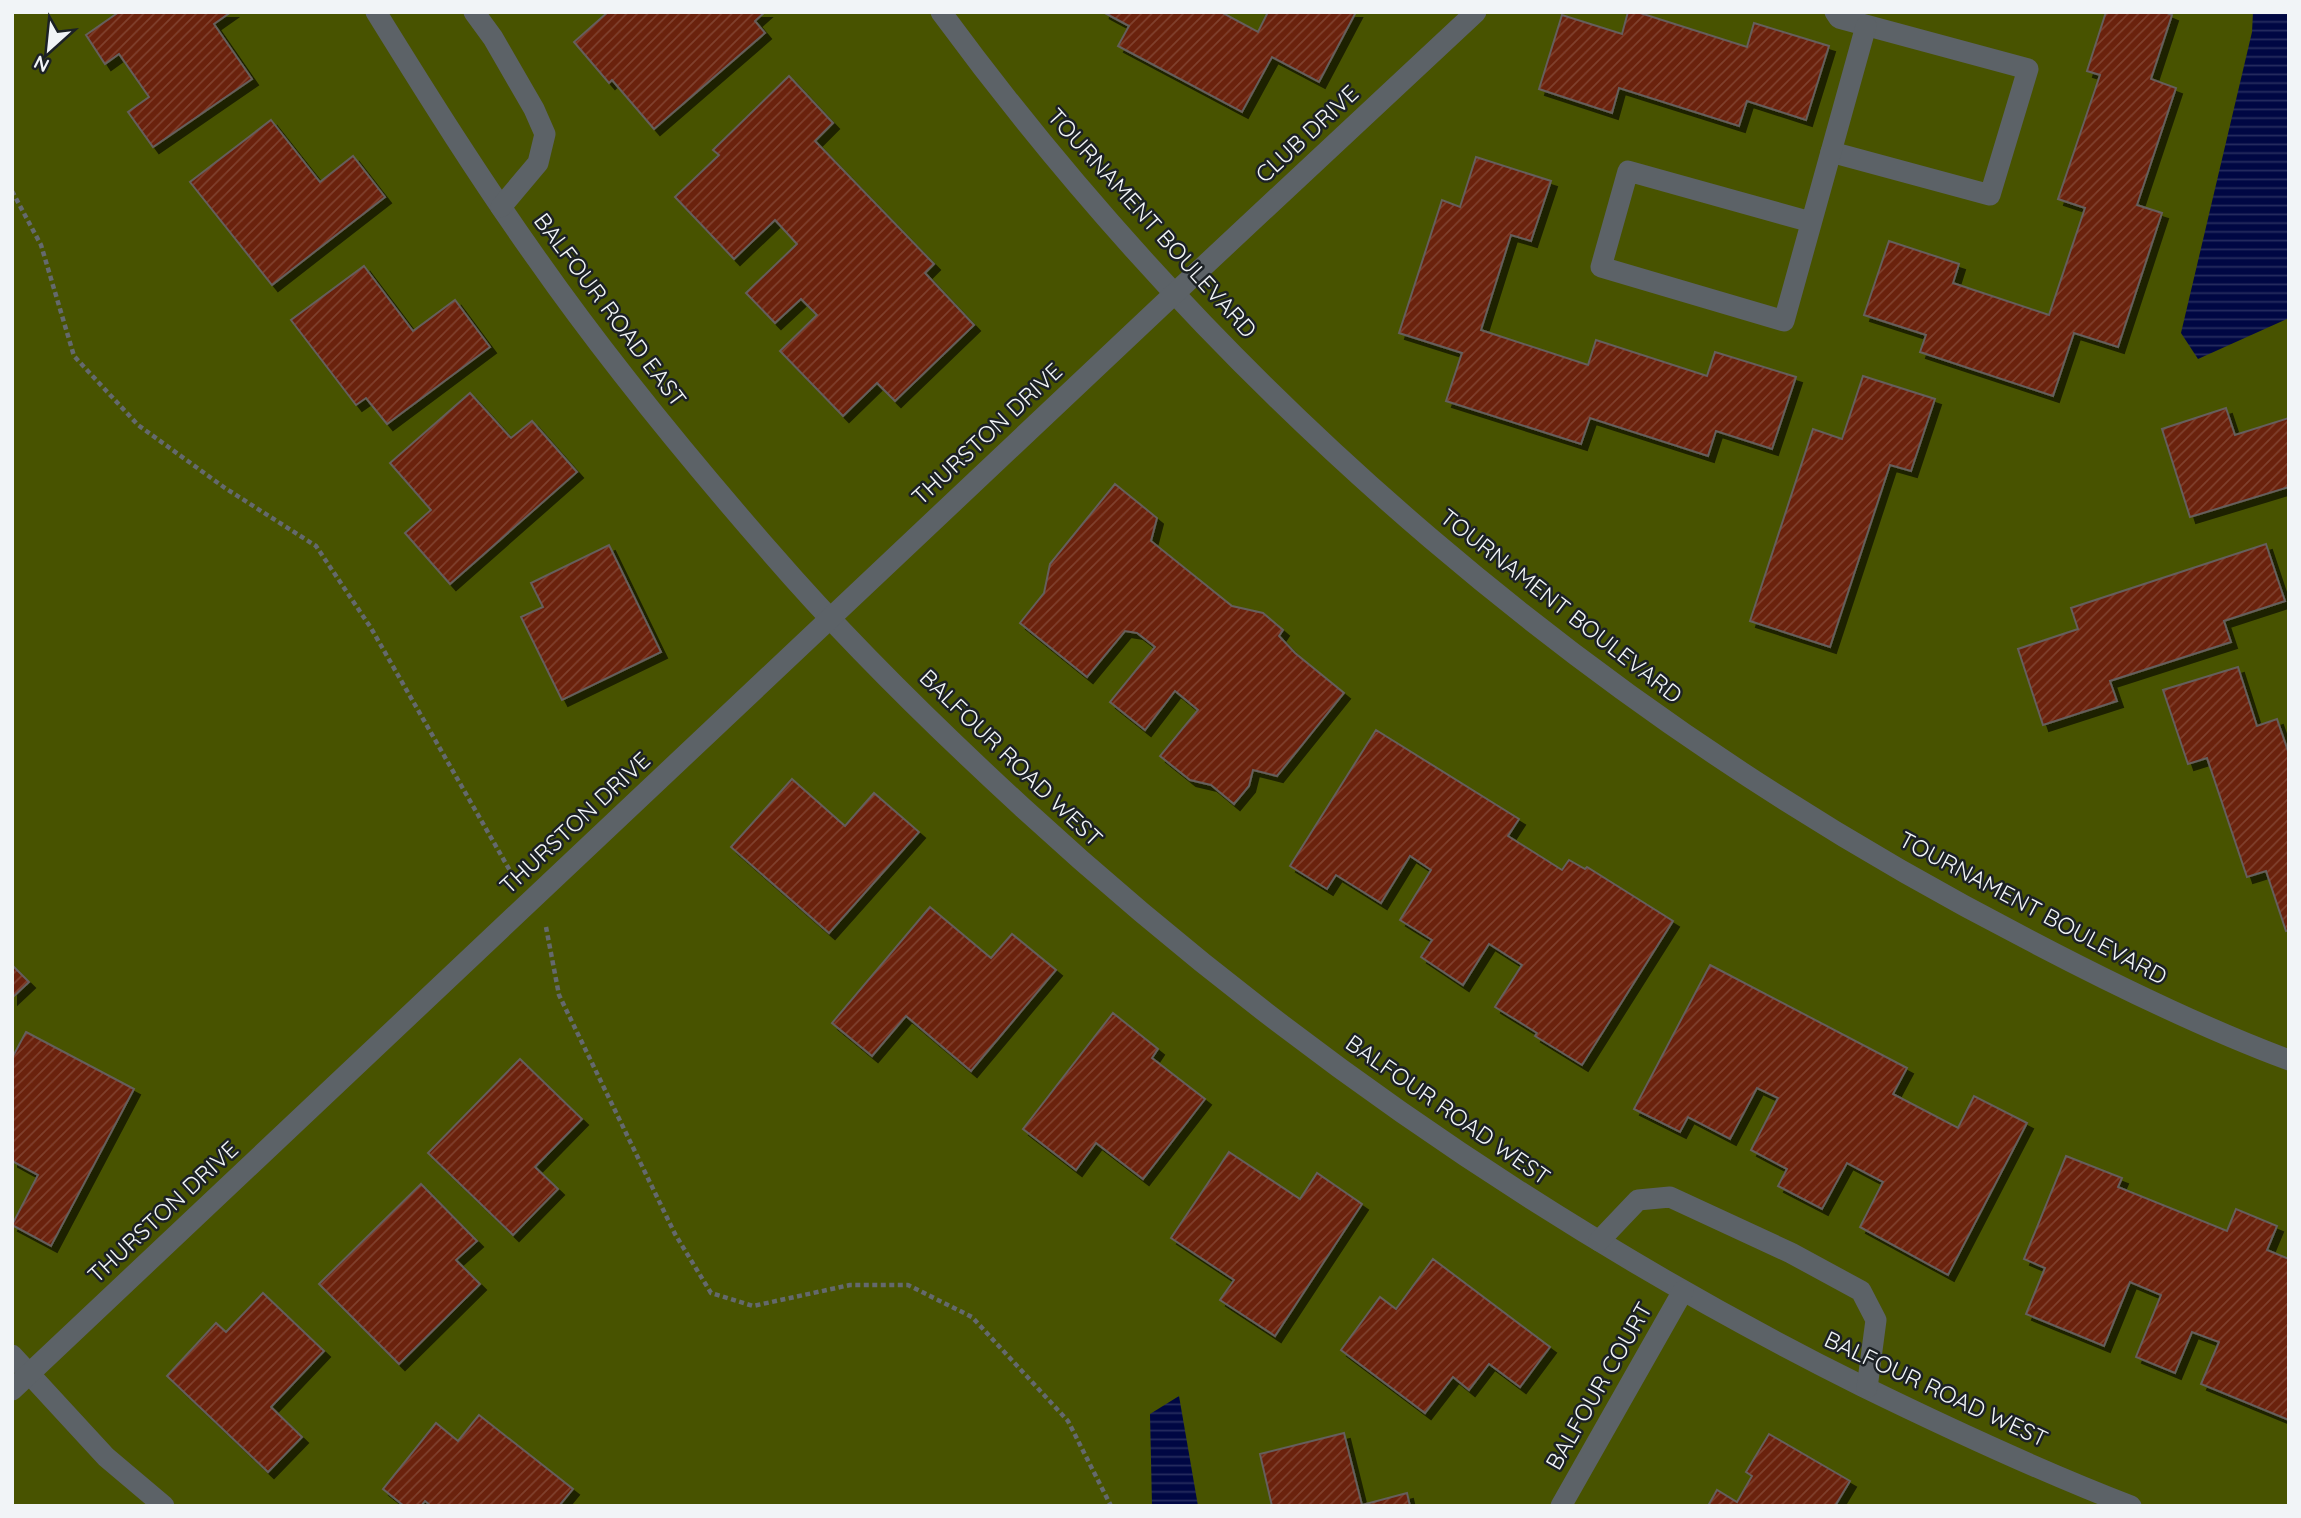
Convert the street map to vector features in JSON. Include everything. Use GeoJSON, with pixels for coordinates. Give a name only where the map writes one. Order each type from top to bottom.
{"type":"FeatureCollection","features":[{"type":"Feature","properties":{"kind":"street","name":"BALFOUR ROAD EAST"},"geometry":{"type":"LineString","coordinates":[[376,12],[462,150],[541,265],[654,413],[774,556],[831,618]]}},
{"type":"Feature","properties":{"kind":"street"},"geometry":{"type":"LineString","coordinates":[[474,12],[493,38],[534,109],[545,134],[538,163],[501,207]]}},
{"type":"Feature","properties":{"kind":"street","name":"TOURNAMENT BOULEVARD"},"geometry":{"type":"LineString","coordinates":[[942,12],[1036,135],[1174,294],[1296,418],[1424,534],[1559,643],[1699,745],[1809,816],[1958,904],[2113,984],[2289,1060]]}},
{"type":"Feature","properties":{"kind":"street","name":"CLUB DRIVE"},"geometry":{"type":"LineString","coordinates":[[1174,294],[1476,12]]}},
{"type":"Feature","properties":{"kind":"street"},"geometry":{"type":"LineString","coordinates":[[1831,152],[1990,195],[2028,69],[1839,19],[1835,12]]}},
{"type":"Feature","properties":{"kind":"street"},"geometry":{"type":"LineString","coordinates":[[1811,222],[1628,171],[1601,267],[1784,320],[1866,26]]}},
{"type":"Feature","properties":{"kind":"street","name":"THURSTON DRIVE"},"geometry":{"type":"LineString","coordinates":[[12,1390],[1174,294]]}},
{"type":"Feature","properties":{"kind":"street","name":"BALFOUR ROAD WEST"},"geometry":{"type":"LineString","coordinates":[[831,618],[961,751],[1098,877],[1241,996],[1391,1106],[1546,1210],[1683,1291],[1931,1420],[2131,1506]]}},
{"type":"Feature","properties":{"kind":"street"},"geometry":{"type":"LineString","coordinates":[[1599,1241],[1638,1200],[1670,1197],[1791,1253],[1861,1291],[1876,1320],[1867,1388]]}},
{"type":"Feature","properties":{"kind":"street","name":"BALFOUR COURT"},"geometry":{"type":"LineString","coordinates":[[1561,1506],[1683,1291]]}},
{"type":"Feature","properties":{"kind":"street"},"geometry":{"type":"LineString","coordinates":[[12,1355],[106,1457],[164,1506]]}},
{"type":"Feature","properties":{"kind":"path"},"geometry":{"type":"LineString","coordinates":[[12,191],[41,245],[74,356],[138,425],[225,488],[316,546],[371,628],[529,903],[548,930],[559,995],[675,1234],[711,1293],[753,1306],[850,1284],[908,1285],[972,1317],[1068,1421],[1111,1506]]}},
{"type":"Feature","properties":{"kind":"green space"},"geometry":{"type":"Polygon","coordinates":[[[12,12],[2289,12],[2289,1506],[12,1506],[12,12]]]}},
{"type":"Feature","properties":{"kind":"shaded area"},"geometry":{"type":"Polygon","coordinates":[[[2253,12],[2289,12],[2289,318],[2198,359],[2181,333],[2252,32],[2253,12]]]}},
{"type":"Feature","properties":{"kind":"shaded area"},"geometry":{"type":"Polygon","coordinates":[[[1179,1396],[1198,1506],[1152,1506],[1150,1414],[1179,1396]]]}},
{"type":"Feature","properties":{"kind":"building"},"geometry":{"type":"Polygon","coordinates":[[[119,12],[231,12],[214,24],[252,79],[153,147],[128,112],[149,97],[119,54],[105,64],[86,35],[119,12]]]}},
{"type":"Feature","properties":{"kind":"building"},"geometry":{"type":"Polygon","coordinates":[[[608,12],[765,12],[755,21],[765,33],[654,129],[612,80],[609,83],[574,42],[608,12]]]}},
{"type":"Feature","properties":{"kind":"building"},"geometry":{"type":"Polygon","coordinates":[[[1103,12],[1221,12],[1258,32],[1268,12],[1356,12],[1319,82],[1272,57],[1242,112],[1118,46],[1129,26],[1103,12]]]}},
{"type":"Feature","properties":{"kind":"building"},"geometry":{"type":"Polygon","coordinates":[[[1628,12],[1637,12],[1747,47],[1754,23],[1829,46],[1806,120],[1747,101],[1739,126],[1619,88],[1612,113],[1539,89],[1562,15],[1622,34],[1628,12]]]}},
{"type":"Feature","properties":{"kind":"building"},"geometry":{"type":"Polygon","coordinates":[[[2106,12],[2165,12],[2172,15],[2151,79],[2176,88],[2137,205],[2162,213],[2118,347],[2074,333],[2053,396],[1920,352],[1926,335],[1864,315],[1889,241],[1959,264],[1953,283],[2049,315],[2085,208],[2058,199],[2100,75],[2087,71],[2106,12]]]}},
{"type":"Feature","properties":{"kind":"building"},"geometry":{"type":"Polygon","coordinates":[[[789,76],[833,123],[815,141],[934,264],[925,273],[974,325],[895,401],[877,383],[843,416],[780,351],[817,315],[801,299],[775,323],[746,293],[797,244],[775,220],[734,259],[675,197],[719,155],[713,150],[789,76]]]}},
{"type":"Feature","properties":{"kind":"building"},"geometry":{"type":"Polygon","coordinates":[[[271,120],[320,182],[353,156],[385,197],[272,285],[190,182],[271,120]]]}},
{"type":"Feature","properties":{"kind":"building"},"geometry":{"type":"Polygon","coordinates":[[[1476,157],[1551,181],[1531,241],[1511,235],[1481,330],[1588,365],[1596,340],[1707,376],[1715,352],[1796,377],[1772,449],[1716,431],[1708,456],[1590,418],[1581,444],[1446,401],[1462,353],[1399,333],[1442,200],[1460,207],[1476,157]]]}},
{"type":"Feature","properties":{"kind":"building"},"geometry":{"type":"Polygon","coordinates":[[[364,266],[413,331],[455,300],[490,347],[387,424],[366,398],[356,405],[291,320],[364,266]]]}},
{"type":"Feature","properties":{"kind":"building"},"geometry":{"type":"Polygon","coordinates":[[[1863,376],[1935,399],[1911,471],[1890,465],[1830,647],[1750,621],[1813,429],[1842,439],[1863,376]]]}},
{"type":"Feature","properties":{"kind":"building"},"geometry":{"type":"Polygon","coordinates":[[[470,393],[511,438],[532,421],[577,472],[450,584],[405,533],[431,510],[390,463],[470,393]]]}},
{"type":"Feature","properties":{"kind":"building"},"geometry":{"type":"Polygon","coordinates":[[[2226,408],[2235,435],[2289,418],[2289,487],[2190,517],[2162,429],[2226,408]]]}},
{"type":"Feature","properties":{"kind":"building"},"geometry":{"type":"Polygon","coordinates":[[[1115,484],[1157,518],[1151,541],[1232,606],[1263,613],[1283,630],[1279,636],[1295,653],[1344,693],[1277,776],[1253,770],[1249,786],[1234,804],[1211,785],[1190,780],[1160,756],[1198,710],[1175,691],[1145,730],[1110,702],[1155,647],[1137,633],[1125,631],[1087,677],[1020,623],[1044,593],[1050,564],[1115,484]]]}},
{"type":"Feature","properties":{"kind":"building"},"geometry":{"type":"Polygon","coordinates":[[[2266,544],[2285,601],[2224,621],[2231,642],[2110,681],[2117,701],[2043,725],[2018,649],[2078,629],[2071,608],[2266,544]]]}},
{"type":"Feature","properties":{"kind":"building"},"geometry":{"type":"Polygon","coordinates":[[[609,545],[661,652],[562,700],[521,617],[543,607],[531,583],[609,545]]]}},
{"type":"Feature","properties":{"kind":"building"},"geometry":{"type":"Polygon","coordinates":[[[2238,667],[2257,726],[2277,719],[2289,754],[2289,930],[2286,931],[2266,871],[2247,877],[2207,758],[2188,764],[2163,690],[2238,667]]]}},
{"type":"Feature","properties":{"kind":"building"},"geometry":{"type":"Polygon","coordinates":[[[1376,730],[1519,819],[1508,836],[1562,870],[1569,860],[1585,869],[1587,867],[1673,921],[1582,1065],[1495,1007],[1522,965],[1489,944],[1463,985],[1421,957],[1432,940],[1400,920],[1431,870],[1410,856],[1381,903],[1336,875],[1327,889],[1290,866],[1376,730]]]}},
{"type":"Feature","properties":{"kind":"building"},"geometry":{"type":"Polygon","coordinates":[[[792,779],[845,826],[874,793],[919,832],[829,933],[731,847],[792,779]]]}},
{"type":"Feature","properties":{"kind":"building"},"geometry":{"type":"Polygon","coordinates":[[[930,907],[991,958],[1012,934],[1056,970],[971,1071],[906,1016],[872,1056],[832,1023],[930,907]]]}},
{"type":"Feature","properties":{"kind":"building"},"geometry":{"type":"Polygon","coordinates":[[[12,965],[29,982],[12,998],[12,965]]]}},
{"type":"Feature","properties":{"kind":"building"},"geometry":{"type":"Polygon","coordinates":[[[1710,965],[1907,1068],[1893,1094],[1958,1128],[1974,1096],[2027,1123],[1948,1275],[1860,1227],[1883,1182],[1847,1163],[1822,1209],[1778,1186],[1787,1169],[1751,1150],[1778,1098],[1757,1088],[1730,1139],[1688,1117],[1680,1132],[1634,1109],[1710,965]]]}},
{"type":"Feature","properties":{"kind":"building"},"geometry":{"type":"Polygon","coordinates":[[[1113,1013],[1158,1049],[1152,1058],[1205,1099],[1143,1179],[1096,1143],[1076,1170],[1023,1129],[1113,1013]]]}},
{"type":"Feature","properties":{"kind":"building"},"geometry":{"type":"Polygon","coordinates":[[[26,1032],[134,1089],[51,1246],[12,1225],[38,1175],[12,1161],[12,1058],[26,1032]]]}},
{"type":"Feature","properties":{"kind":"building"},"geometry":{"type":"Polygon","coordinates":[[[520,1059],[582,1119],[535,1167],[558,1189],[513,1235],[428,1153],[520,1059]]]}},
{"type":"Feature","properties":{"kind":"building"},"geometry":{"type":"Polygon","coordinates":[[[1229,1152],[1300,1199],[1317,1173],[1362,1204],[1275,1336],[1220,1300],[1234,1280],[1171,1238],[1229,1152]]]}},
{"type":"Feature","properties":{"kind":"building"},"geometry":{"type":"Polygon","coordinates":[[[2066,1156],[2122,1178],[2118,1187],[2227,1231],[2236,1209],[2277,1226],[2267,1250],[2289,1259],[2289,1420],[2201,1384],[2219,1342],[2192,1332],[2175,1373],[2136,1357],[2161,1295],[2130,1282],[2104,1346],[2026,1314],[2045,1268],[2024,1259],[2066,1156]]]}},
{"type":"Feature","properties":{"kind":"building"},"geometry":{"type":"Polygon","coordinates":[[[421,1184],[477,1241],[456,1260],[480,1284],[399,1364],[319,1284],[421,1184]]]}},
{"type":"Feature","properties":{"kind":"building"},"geometry":{"type":"Polygon","coordinates":[[[1433,1259],[1550,1347],[1520,1387],[1489,1364],[1469,1390],[1453,1377],[1425,1413],[1341,1350],[1380,1297],[1396,1309],[1433,1259]]]}},
{"type":"Feature","properties":{"kind":"building"},"geometry":{"type":"Polygon","coordinates":[[[263,1293],[324,1351],[271,1407],[302,1437],[268,1472],[167,1376],[216,1323],[226,1332],[263,1293]]]}},
{"type":"Feature","properties":{"kind":"building"},"geometry":{"type":"Polygon","coordinates":[[[479,1415],[573,1489],[559,1506],[431,1506],[425,1501],[421,1506],[404,1506],[383,1489],[436,1423],[458,1441],[479,1415]]]}},
{"type":"Feature","properties":{"kind":"building"},"geometry":{"type":"Polygon","coordinates":[[[1344,1433],[1362,1505],[1407,1493],[1410,1506],[1272,1506],[1260,1454],[1344,1433]]]}},
{"type":"Feature","properties":{"kind":"building"},"geometry":{"type":"Polygon","coordinates":[[[1769,1434],[1850,1481],[1835,1506],[1708,1506],[1717,1490],[1737,1502],[1752,1476],[1746,1472],[1769,1434]]]}}]}
